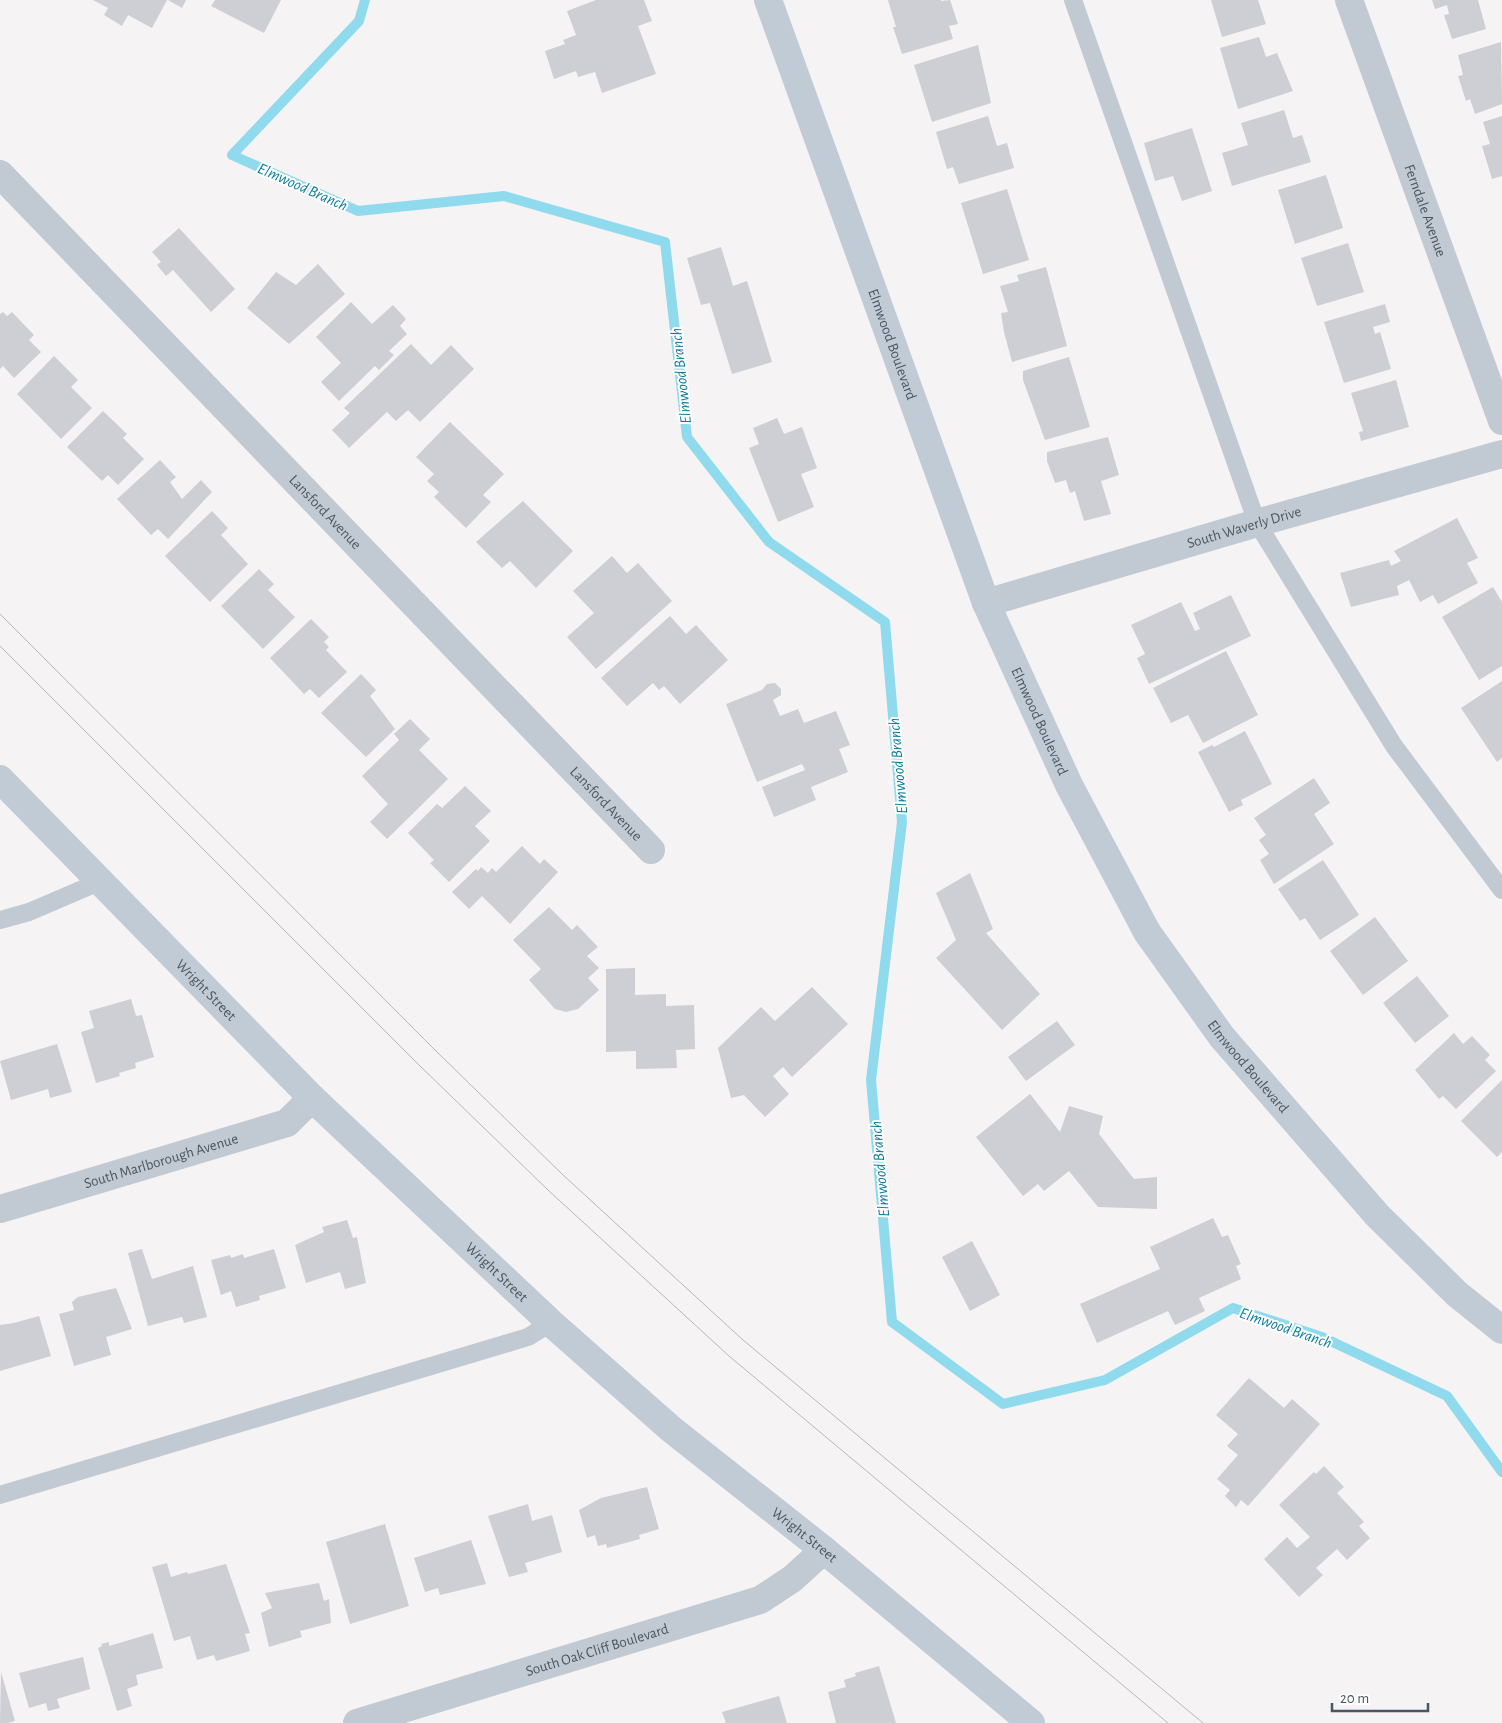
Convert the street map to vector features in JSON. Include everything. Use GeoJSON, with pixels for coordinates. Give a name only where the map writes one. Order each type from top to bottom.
{"type":"FeatureCollection","features":[{"type":"Feature","properties":{"kind":"street","name":"Elmwood Boulevard"},"geometry":{"type":"LineString","coordinates":[[768,0],[986,603],[1069,785],[1148,932],[1222,1037],[1377,1215],[1457,1294],[1502,1330]]}},
{"type":"Feature","properties":{"kind":"street","name":"Ferndale Avenue"},"geometry":{"type":"LineString","coordinates":[[1349,0],[1502,421]]}},
{"type":"Feature","properties":{"kind":"street","name":"Lansford Avenue"},"geometry":{"type":"LineString","coordinates":[[0,174],[651,850]]}},
{"type":"Feature","properties":{"kind":"street","name":"South Waverly Drive"},"geometry":{"type":"LineString","coordinates":[[986,603],[1257,523],[1502,454]]}},
{"type":"Feature","properties":{"kind":"street","name":"Wright Street"},"geometry":{"type":"LineString","coordinates":[[0,779],[312,1098],[551,1323],[670,1429],[824,1550],[1031,1723]]}},
{"type":"Feature","properties":{"kind":"street","name":"South Marlborough Avenue"},"geometry":{"type":"LineString","coordinates":[[0,1209],[287,1123],[312,1098]]}},
{"type":"Feature","properties":{"kind":"street","name":"South Oak Cliff Boulevard"},"geometry":{"type":"LineString","coordinates":[[357,1723],[760,1600],[792,1579],[824,1550]]}},
{"type":"Feature","properties":{"kind":"lane"},"geometry":{"type":"LineString","coordinates":[[1073,0],[1257,523],[1394,746],[1502,890]]}},
{"type":"Feature","properties":{"kind":"lane"},"geometry":{"type":"LineString","coordinates":[[0,920],[29,912],[99,882]]}},
{"type":"Feature","properties":{"kind":"lane"},"geometry":{"type":"LineString","coordinates":[[0,1495],[528,1337],[551,1323]]}},
{"type":"Feature","properties":{"kind":"building"},"geometry":{"type":"Polygon","coordinates":[[[93,0],[167,0],[152,28],[128,15],[122,26],[104,15],[108,8],[93,0]]]}},
{"type":"Feature","properties":{"kind":"building"},"geometry":{"type":"Polygon","coordinates":[[[168,0],[186,0],[182,8],[168,0]]]}},
{"type":"Feature","properties":{"kind":"building"},"geometry":{"type":"Polygon","coordinates":[[[215,0],[281,0],[264,33],[211,6],[215,0]]]}},
{"type":"Feature","properties":{"kind":"building"},"geometry":{"type":"Polygon","coordinates":[[[596,0],[644,0],[652,21],[638,26],[656,74],[602,93],[595,72],[578,77],[576,71],[554,79],[545,51],[565,44],[563,40],[576,35],[567,11],[596,0]]]}},
{"type":"Feature","properties":{"kind":"building"},"geometry":{"type":"Polygon","coordinates":[[[888,0],[950,0],[958,24],[949,26],[953,39],[902,54],[893,27],[896,27],[888,0]]]}},
{"type":"Feature","properties":{"kind":"building"},"geometry":{"type":"Polygon","coordinates":[[[1211,0],[1258,0],[1266,24],[1222,37],[1211,0]]]}},
{"type":"Feature","properties":{"kind":"building"},"geometry":{"type":"Polygon","coordinates":[[[1432,0],[1478,0],[1486,29],[1452,39],[1444,15],[1449,14],[1447,5],[1435,9],[1432,0]]]}},
{"type":"Feature","properties":{"kind":"building"},"geometry":{"type":"Polygon","coordinates":[[[1259,37],[1266,57],[1277,53],[1293,91],[1238,109],[1220,48],[1259,37]]]}},
{"type":"Feature","properties":{"kind":"building"},"geometry":{"type":"Polygon","coordinates":[[[1501,42],[1502,104],[1475,114],[1470,99],[1466,101],[1458,76],[1463,75],[1458,55],[1501,42]]]}},
{"type":"Feature","properties":{"kind":"building"},"geometry":{"type":"Polygon","coordinates":[[[978,45],[991,103],[932,122],[914,65],[978,45]]]}},
{"type":"Feature","properties":{"kind":"building"},"geometry":{"type":"Polygon","coordinates":[[[1284,110],[1293,138],[1302,135],[1311,162],[1232,186],[1222,153],[1248,145],[1241,123],[1284,110]]]}},
{"type":"Feature","properties":{"kind":"building"},"geometry":{"type":"Polygon","coordinates":[[[988,116],[997,146],[1007,143],[1014,168],[959,184],[953,167],[947,169],[936,132],[988,116]]]}},
{"type":"Feature","properties":{"kind":"building"},"geometry":{"type":"Polygon","coordinates":[[[1502,116],[1502,176],[1492,179],[1482,146],[1490,144],[1483,122],[1502,116]]]}},
{"type":"Feature","properties":{"kind":"building"},"geometry":{"type":"Polygon","coordinates":[[[1192,128],[1212,191],[1182,201],[1173,176],[1155,181],[1144,143],[1192,128]]]}},
{"type":"Feature","properties":{"kind":"building"},"geometry":{"type":"Polygon","coordinates":[[[1326,175],[1343,228],[1295,244],[1278,190],[1326,175]]]}},
{"type":"Feature","properties":{"kind":"building"},"geometry":{"type":"Polygon","coordinates":[[[1007,189],[1029,260],[983,274],[961,203],[1007,189]]]}},
{"type":"Feature","properties":{"kind":"building"},"geometry":{"type":"Polygon","coordinates":[[[179,228],[235,289],[211,312],[173,270],[166,276],[157,265],[161,262],[152,252],[179,228]]]}},
{"type":"Feature","properties":{"kind":"building"},"geometry":{"type":"Polygon","coordinates":[[[1348,243],[1364,292],[1317,306],[1301,258],[1348,243]]]}},
{"type":"Feature","properties":{"kind":"building"},"geometry":{"type":"Polygon","coordinates":[[[721,247],[733,286],[747,281],[772,362],[732,374],[710,303],[701,305],[687,258],[721,247]]]}},
{"type":"Feature","properties":{"kind":"building"},"geometry":{"type":"Polygon","coordinates":[[[318,264],[345,294],[289,344],[247,308],[276,272],[296,285],[318,264]]]}},
{"type":"Feature","properties":{"kind":"building"},"geometry":{"type":"Polygon","coordinates":[[[1046,267],[1067,346],[1012,362],[1001,313],[1008,312],[1000,286],[1019,281],[1017,275],[1046,267]]]}},
{"type":"Feature","properties":{"kind":"building"},"geometry":{"type":"Polygon","coordinates":[[[351,302],[372,324],[393,305],[406,319],[400,326],[407,334],[389,351],[394,355],[379,370],[375,366],[339,401],[321,382],[341,363],[316,337],[351,302]]]}},
{"type":"Feature","properties":{"kind":"building"},"geometry":{"type":"Polygon","coordinates":[[[1385,304],[1390,322],[1373,327],[1375,334],[1380,332],[1391,369],[1344,383],[1324,322],[1385,304]]]}},
{"type":"Feature","properties":{"kind":"building"},"geometry":{"type":"Polygon","coordinates":[[[3,312],[7,316],[12,312],[34,335],[29,340],[41,352],[14,378],[3,366],[0,369],[0,314],[3,312]]]}},
{"type":"Feature","properties":{"kind":"building"},"geometry":{"type":"Polygon","coordinates":[[[411,344],[431,365],[451,345],[474,369],[420,422],[408,410],[396,421],[387,412],[349,448],[332,430],[350,413],[344,408],[411,344]]]}},
{"type":"Feature","properties":{"kind":"building"},"geometry":{"type":"Polygon","coordinates":[[[54,356],[78,380],[71,387],[92,408],[61,439],[17,394],[54,356]]]}},
{"type":"Feature","properties":{"kind":"building"},"geometry":{"type":"Polygon","coordinates":[[[1069,357],[1090,427],[1045,440],[1023,380],[1023,371],[1069,357]]]}},
{"type":"Feature","properties":{"kind":"building"},"geometry":{"type":"Polygon","coordinates":[[[1396,380],[1409,427],[1361,441],[1359,432],[1363,431],[1351,393],[1396,380]]]}},
{"type":"Feature","properties":{"kind":"building"},"geometry":{"type":"Polygon","coordinates":[[[103,411],[127,434],[123,438],[144,459],[118,485],[108,475],[102,481],[67,447],[103,411]]]}},
{"type":"Feature","properties":{"kind":"building"},"geometry":{"type":"Polygon","coordinates":[[[777,418],[784,434],[802,427],[817,468],[801,474],[814,507],[778,522],[749,448],[759,444],[753,428],[777,418]]]}},
{"type":"Feature","properties":{"kind":"building"},"geometry":{"type":"Polygon","coordinates":[[[450,422],[504,474],[483,495],[491,502],[466,528],[434,497],[439,492],[427,481],[434,474],[416,457],[450,422]]]}},
{"type":"Feature","properties":{"kind":"building"},"geometry":{"type":"Polygon","coordinates":[[[1108,437],[1119,475],[1101,481],[1111,514],[1084,521],[1075,491],[1070,493],[1066,480],[1055,483],[1047,461],[1047,452],[1108,437]]]}},
{"type":"Feature","properties":{"kind":"building"},"geometry":{"type":"Polygon","coordinates":[[[160,460],[176,477],[170,482],[182,499],[201,480],[212,492],[168,539],[158,529],[151,535],[117,499],[160,460]]]}},
{"type":"Feature","properties":{"kind":"building"},"geometry":{"type":"Polygon","coordinates":[[[523,501],[573,551],[536,588],[510,561],[502,568],[476,542],[523,501]]]}},
{"type":"Feature","properties":{"kind":"building"},"geometry":{"type":"Polygon","coordinates":[[[212,511],[228,528],[221,535],[248,564],[210,602],[165,556],[212,511]]]}},
{"type":"Feature","properties":{"kind":"building"},"geometry":{"type":"Polygon","coordinates":[[[1457,518],[1478,558],[1467,563],[1478,583],[1438,604],[1433,595],[1420,602],[1409,580],[1397,586],[1399,595],[1351,607],[1340,573],[1389,560],[1391,566],[1401,561],[1394,551],[1457,518]]]}},
{"type":"Feature","properties":{"kind":"building"},"geometry":{"type":"Polygon","coordinates":[[[612,556],[627,573],[638,563],[672,601],[596,669],[567,637],[594,613],[573,591],[612,556]]]}},
{"type":"Feature","properties":{"kind":"building"},"geometry":{"type":"Polygon","coordinates":[[[259,569],[274,584],[268,590],[295,617],[263,649],[221,606],[259,569]]]}},
{"type":"Feature","properties":{"kind":"building"},"geometry":{"type":"Polygon","coordinates":[[[1493,587],[1502,602],[1502,666],[1479,680],[1442,617],[1493,587]]]}},
{"type":"Feature","properties":{"kind":"building"},"geometry":{"type":"Polygon","coordinates":[[[1231,595],[1251,636],[1149,684],[1137,658],[1145,654],[1131,625],[1181,602],[1195,631],[1200,629],[1193,613],[1231,595]]]}},
{"type":"Feature","properties":{"kind":"building"},"geometry":{"type":"Polygon","coordinates":[[[670,616],[686,634],[696,625],[728,660],[680,704],[664,686],[659,690],[653,683],[627,706],[601,678],[670,616]]]}},
{"type":"Feature","properties":{"kind":"building"},"geometry":{"type":"Polygon","coordinates":[[[311,619],[329,637],[324,642],[329,647],[326,650],[347,672],[319,698],[310,689],[304,694],[270,658],[311,619]]]}},
{"type":"Feature","properties":{"kind":"building"},"geometry":{"type":"Polygon","coordinates":[[[1226,651],[1258,715],[1203,743],[1188,715],[1171,723],[1153,688],[1226,651]]]}},
{"type":"Feature","properties":{"kind":"building"},"geometry":{"type":"Polygon","coordinates":[[[361,674],[376,690],[370,696],[395,729],[366,757],[321,713],[361,674]]]}},
{"type":"Feature","properties":{"kind":"building"},"geometry":{"type":"Polygon","coordinates":[[[1502,681],[1502,758],[1497,762],[1461,708],[1502,681]]]}},
{"type":"Feature","properties":{"kind":"building"},"geometry":{"type":"Polygon","coordinates":[[[775,683],[781,689],[781,695],[773,700],[780,716],[798,709],[804,723],[836,711],[850,745],[839,749],[848,772],[811,787],[816,800],[774,817],[762,787],[805,770],[802,764],[757,782],[726,704],[762,690],[767,684],[775,683]]]}},
{"type":"Feature","properties":{"kind":"building"},"geometry":{"type":"Polygon","coordinates":[[[410,719],[430,739],[419,750],[448,779],[387,839],[370,822],[388,804],[362,776],[399,740],[394,734],[410,719]]]}},
{"type":"Feature","properties":{"kind":"building"},"geometry":{"type":"Polygon","coordinates":[[[1245,731],[1272,784],[1241,800],[1243,805],[1229,812],[1198,752],[1212,745],[1214,747],[1245,731]]]}},
{"type":"Feature","properties":{"kind":"building"},"geometry":{"type":"Polygon","coordinates":[[[1314,778],[1330,803],[1314,814],[1334,844],[1274,884],[1260,860],[1269,854],[1259,840],[1266,835],[1254,818],[1314,778]]]}},
{"type":"Feature","properties":{"kind":"building"},"geometry":{"type":"Polygon","coordinates":[[[465,786],[491,811],[475,826],[490,841],[449,882],[430,863],[434,860],[408,833],[437,804],[442,808],[465,786]]]}},
{"type":"Feature","properties":{"kind":"building"},"geometry":{"type":"Polygon","coordinates":[[[522,846],[540,864],[544,859],[558,872],[510,924],[482,896],[469,909],[452,892],[476,869],[478,871],[481,867],[488,873],[492,868],[496,872],[522,846]]]}},
{"type":"Feature","properties":{"kind":"building"},"geometry":{"type":"Polygon","coordinates":[[[1323,860],[1359,915],[1320,940],[1305,918],[1300,921],[1278,889],[1323,860]]]}},
{"type":"Feature","properties":{"kind":"building"},"geometry":{"type":"Polygon","coordinates":[[[970,873],[993,929],[986,933],[1040,994],[1002,1030],[936,958],[956,940],[936,893],[970,873]]]}},
{"type":"Feature","properties":{"kind":"building"},"geometry":{"type":"Polygon","coordinates":[[[549,907],[572,930],[577,925],[598,947],[587,956],[599,968],[588,978],[599,990],[578,1009],[566,1012],[555,1009],[529,980],[541,969],[513,940],[549,907]]]}},
{"type":"Feature","properties":{"kind":"building"},"geometry":{"type":"Polygon","coordinates":[[[1375,917],[1408,961],[1363,995],[1330,951],[1375,917]]]}},
{"type":"Feature","properties":{"kind":"building"},"geometry":{"type":"Polygon","coordinates":[[[635,968],[635,995],[666,994],[666,1006],[694,1005],[695,1049],[676,1050],[677,1068],[636,1069],[636,1051],[606,1052],[606,969],[635,968]]]}},
{"type":"Feature","properties":{"kind":"building"},"geometry":{"type":"Polygon","coordinates":[[[1417,976],[1449,1016],[1415,1043],[1383,1003],[1417,976]]]}},
{"type":"Feature","properties":{"kind":"building"},"geometry":{"type":"Polygon","coordinates":[[[812,987],[848,1024],[792,1077],[783,1067],[773,1076],[789,1094],[765,1117],[744,1095],[731,1098],[718,1048],[761,1007],[775,1021],[812,987]]]}},
{"type":"Feature","properties":{"kind":"building"},"geometry":{"type":"Polygon","coordinates":[[[131,999],[136,1016],[142,1015],[154,1057],[135,1063],[136,1068],[119,1073],[120,1076],[96,1083],[81,1032],[94,1028],[89,1011],[131,999]]]}},
{"type":"Feature","properties":{"kind":"building"},"geometry":{"type":"Polygon","coordinates":[[[1057,1021],[1075,1045],[1026,1081],[1008,1057],[1057,1021]]]}},
{"type":"Feature","properties":{"kind":"building"},"geometry":{"type":"Polygon","coordinates":[[[1454,1033],[1463,1044],[1472,1036],[1490,1055],[1485,1060],[1496,1071],[1456,1109],[1443,1096],[1439,1099],[1415,1070],[1454,1033]]]}},
{"type":"Feature","properties":{"kind":"building"},"geometry":{"type":"Polygon","coordinates":[[[57,1044],[72,1092],[50,1098],[48,1089],[11,1100],[0,1061],[57,1044]]]}},
{"type":"Feature","properties":{"kind":"building"},"geometry":{"type":"Polygon","coordinates":[[[1502,1080],[1502,1152],[1497,1157],[1461,1121],[1502,1080]]]}},
{"type":"Feature","properties":{"kind":"building"},"geometry":{"type":"Polygon","coordinates":[[[1030,1094],[1060,1132],[1069,1106],[1103,1116],[1099,1134],[1134,1179],[1157,1177],[1157,1209],[1098,1207],[1069,1171],[1044,1191],[1038,1184],[1023,1196],[976,1137],[1030,1094]]]}},
{"type":"Feature","properties":{"kind":"building"},"geometry":{"type":"Polygon","coordinates":[[[1213,1218],[1222,1237],[1228,1235],[1241,1264],[1236,1266],[1241,1279],[1199,1298],[1205,1311],[1175,1325],[1168,1311],[1097,1343],[1080,1304],[1160,1269],[1150,1247],[1213,1218]]]}},
{"type":"Feature","properties":{"kind":"building"},"geometry":{"type":"Polygon","coordinates":[[[347,1220],[353,1238],[357,1237],[366,1283],[345,1289],[340,1272],[306,1283],[295,1245],[324,1232],[322,1227],[347,1220]]]}},
{"type":"Feature","properties":{"kind":"building"},"geometry":{"type":"Polygon","coordinates":[[[972,1241],[1000,1295],[970,1311],[942,1257],[972,1241]]]}},
{"type":"Feature","properties":{"kind":"building"},"geometry":{"type":"Polygon","coordinates":[[[142,1249],[152,1279],[193,1266],[207,1317],[184,1323],[182,1317],[148,1326],[128,1253],[142,1249]]]}},
{"type":"Feature","properties":{"kind":"building"},"geometry":{"type":"Polygon","coordinates":[[[274,1249],[286,1288],[259,1296],[260,1300],[236,1307],[231,1291],[221,1295],[211,1260],[230,1255],[231,1258],[243,1254],[244,1258],[274,1249]]]}},
{"type":"Feature","properties":{"kind":"building"},"geometry":{"type":"Polygon","coordinates":[[[116,1288],[132,1329],[106,1337],[111,1355],[74,1366],[59,1314],[74,1310],[72,1302],[78,1297],[116,1288]]]}},
{"type":"Feature","properties":{"kind":"building"},"geometry":{"type":"Polygon","coordinates":[[[39,1316],[51,1356],[0,1371],[0,1325],[39,1316]]]}},
{"type":"Feature","properties":{"kind":"building"},"geometry":{"type":"Polygon","coordinates":[[[1249,1378],[1284,1408],[1292,1399],[1320,1424],[1248,1506],[1241,1500],[1236,1507],[1225,1496],[1230,1490],[1217,1479],[1238,1455],[1227,1446],[1238,1434],[1216,1415],[1249,1378]]]}},
{"type":"Feature","properties":{"kind":"building"},"geometry":{"type":"Polygon","coordinates":[[[1324,1466],[1344,1487],[1337,1493],[1364,1522],[1359,1526],[1370,1538],[1347,1560],[1337,1549],[1316,1568],[1323,1575],[1299,1597],[1264,1559],[1287,1537],[1297,1548],[1310,1537],[1279,1505],[1314,1472],[1316,1474],[1324,1466]]]}},
{"type":"Feature","properties":{"kind":"building"},"geometry":{"type":"Polygon","coordinates":[[[647,1487],[659,1529],[639,1535],[640,1539],[607,1548],[606,1544],[598,1546],[595,1535],[587,1538],[579,1510],[601,1498],[647,1487]]]}},
{"type":"Feature","properties":{"kind":"building"},"geometry":{"type":"Polygon","coordinates":[[[528,1504],[532,1521],[552,1515],[562,1552],[525,1563],[528,1572],[509,1577],[488,1516],[528,1504]]]}},
{"type":"Feature","properties":{"kind":"building"},"geometry":{"type":"Polygon","coordinates":[[[385,1524],[409,1606],[350,1624],[326,1542],[385,1524]]]}},
{"type":"Feature","properties":{"kind":"building"},"geometry":{"type":"Polygon","coordinates":[[[471,1540],[486,1584],[440,1595],[438,1588],[425,1592],[414,1558],[471,1540]]]}},
{"type":"Feature","properties":{"kind":"building"},"geometry":{"type":"Polygon","coordinates":[[[167,1563],[171,1577],[226,1564],[250,1633],[245,1634],[250,1651],[216,1661],[214,1655],[197,1660],[190,1636],[174,1641],[152,1567],[167,1563]]]}},
{"type":"Feature","properties":{"kind":"building"},"geometry":{"type":"Polygon","coordinates":[[[319,1583],[324,1601],[329,1599],[331,1623],[300,1631],[302,1637],[269,1647],[261,1613],[272,1608],[265,1593],[319,1583]]]}},
{"type":"Feature","properties":{"kind":"building"},"geometry":{"type":"Polygon","coordinates":[[[153,1633],[163,1668],[136,1675],[138,1685],[127,1689],[132,1706],[117,1711],[98,1648],[102,1646],[101,1644],[109,1642],[109,1646],[153,1633]]]}},
{"type":"Feature","properties":{"kind":"building"},"geometry":{"type":"Polygon","coordinates":[[[83,1657],[90,1689],[57,1699],[60,1708],[48,1711],[46,1703],[29,1708],[19,1673],[83,1657]]]}},
{"type":"Feature","properties":{"kind":"building"},"geometry":{"type":"Polygon","coordinates":[[[879,1666],[896,1723],[836,1723],[828,1692],[846,1687],[844,1680],[856,1676],[855,1673],[879,1666]]]}},
{"type":"Feature","properties":{"kind":"building"},"geometry":{"type":"Polygon","coordinates":[[[1,1672],[15,1721],[7,1723],[0,1723],[1,1672]]]}},
{"type":"Feature","properties":{"kind":"building"},"geometry":{"type":"Polygon","coordinates":[[[779,1696],[787,1723],[726,1723],[722,1712],[779,1696]]]}},
{"type":"Feature","properties":{"kind":"waterway","name":"Elmwood Branch"},"geometry":{"type":"LineString","coordinates":[[365,0],[359,21],[232,155],[358,211],[504,196],[665,242],[687,437],[769,542],[885,622],[902,822],[871,1080],[892,1322],[1003,1404],[1105,1380],[1233,1308],[1322,1337],[1447,1396],[1502,1472]]}},
{"type":"Feature","properties":{"kind":"tram line"},"geometry":{"type":"LineString","coordinates":[[0,614],[434,1049],[562,1174],[743,1340],[1203,1723]]}},
{"type":"Feature","properties":{"kind":"tram line"},"geometry":{"type":"LineString","coordinates":[[0,646],[419,1065],[548,1190],[729,1356],[1168,1723]]}}]}
